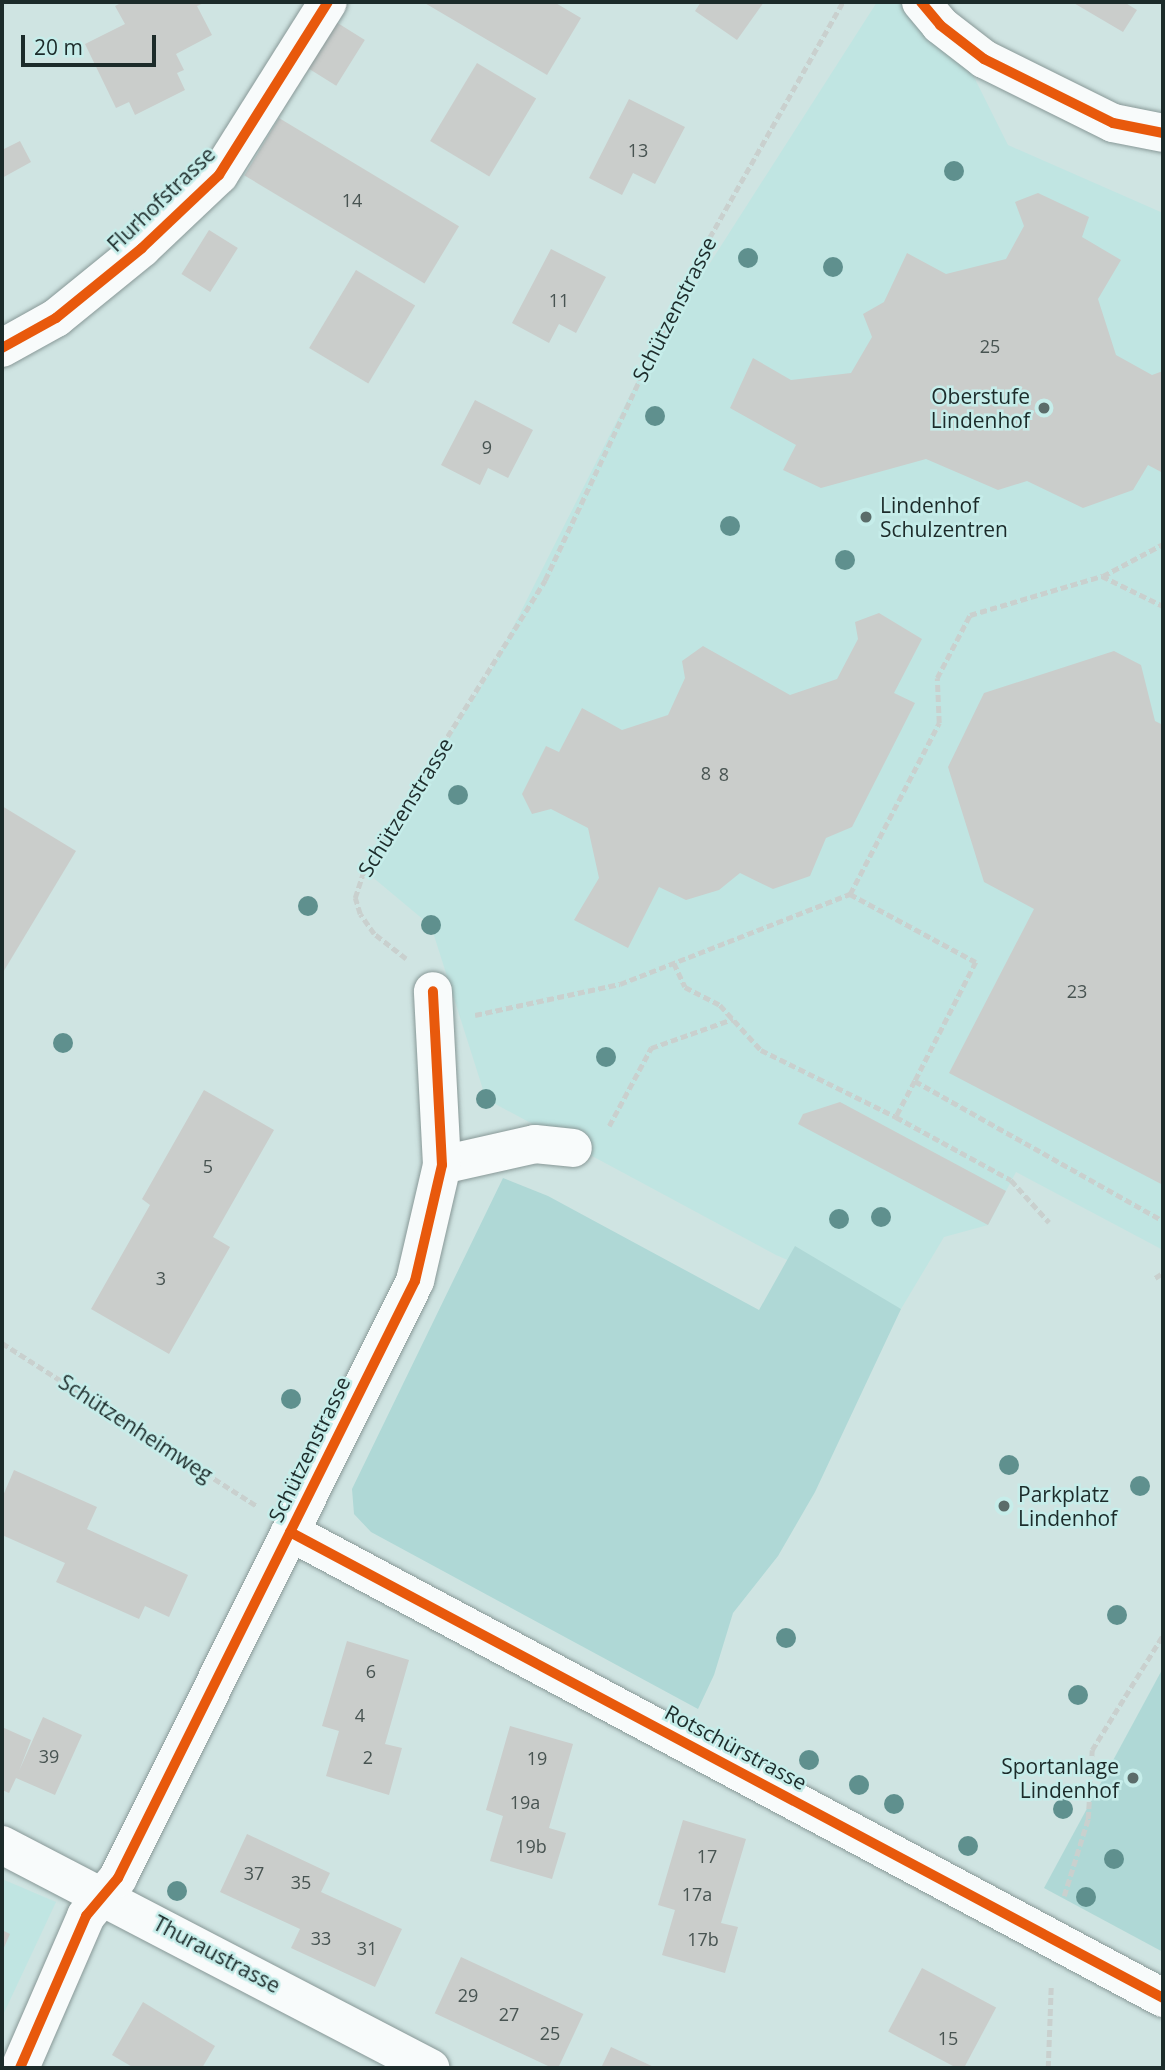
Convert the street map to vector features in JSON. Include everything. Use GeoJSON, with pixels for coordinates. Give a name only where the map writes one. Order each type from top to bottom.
{"type":"FeatureCollection","features":[{"type":"Feature","properties":{"kind":"street","name":"Flurhofstrasse"},"geometry":{"type":"LineString","coordinates":[[2,348],[55,318],[142,248],[219,174],[328,2]]}},
{"type":"Feature","properties":{"kind":"street"},"geometry":{"type":"LineString","coordinates":[[921,2],[940,25],[984,60],[1113,123],[1163,133]]}},
{"type":"Feature","properties":{"kind":"street","name":"Schützenstrasse"},"geometry":{"type":"LineString","coordinates":[[20,2068],[86,1916],[118,1878],[276,1521],[415,1281],[442,1165],[433,991]]}},
{"type":"Feature","properties":{"kind":"street"},"geometry":{"type":"LineString","coordinates":[[442,1165],[535,1144],[573,1148]]}},
{"type":"Feature","properties":{"kind":"street","name":"Rotschürstrasse"},"geometry":{"type":"LineString","coordinates":[[276,1521],[1163,1997]]}},
{"type":"Feature","properties":{"kind":"street","name":"Thuraustrasse"},"geometry":{"type":"LineString","coordinates":[[2,1845],[104,1895],[392,2059],[431,2068]]}},
{"type":"Feature","properties":{"kind":"path"},"geometry":{"type":"LineString","coordinates":[[464,1018],[620,984],[850,894],[939,723],[937,678],[970,615],[1102,576],[1163,544]]}},
{"type":"Feature","properties":{"kind":"path"},"geometry":{"type":"LineString","coordinates":[[1102,576],[1163,606]]}},
{"type":"Feature","properties":{"kind":"path"},"geometry":{"type":"LineString","coordinates":[[850,894],[976,962],[896,1117]]}},
{"type":"Feature","properties":{"kind":"path"},"geometry":{"type":"LineString","coordinates":[[674,962],[685,987],[720,1005],[761,1050],[896,1117],[1011,1181],[1049,1222]]}},
{"type":"Feature","properties":{"kind":"path"},"geometry":{"type":"LineString","coordinates":[[622,1102],[651,1048],[733,1019]]}},
{"type":"Feature","properties":{"kind":"path"},"geometry":{"type":"LineString","coordinates":[[915,1081],[1163,1221]]}},
{"type":"Feature","properties":{"kind":"path"},"geometry":{"type":"LineString","coordinates":[[1155,1278],[1163,1273]]}},
{"type":"Feature","properties":{"kind":"path"},"geometry":{"type":"LineString","coordinates":[[1056,1908],[1069,1886],[1088,1819],[1092,1750],[1163,1635]]}},
{"type":"Feature","properties":{"kind":"path"},"geometry":{"type":"LineString","coordinates":[[1048,2068],[1051,1979]]}},
{"type":"Feature","properties":{"kind":"shaded area","name":"Lindenhof Schulzentren"},"geometry":{"type":"Polygon","coordinates":[[[877,2],[899,2],[972,73],[1008,145],[1163,213],[1163,1250],[1016,1172],[988,1225],[944,1237],[901,1309],[776,1255],[486,1099],[431,926],[364,870],[491,671],[646,363],[877,2]]]}},
{"type":"Feature","properties":{"kind":"shaded area"},"geometry":{"type":"Polygon","coordinates":[[[503,1178],[548,1196],[759,1310],[795,1246],[901,1309],[815,1492],[778,1556],[733,1613],[714,1675],[698,1709],[371,1532],[354,1514],[352,1489],[503,1178]]]}},
{"type":"Feature","properties":{"kind":"shaded area","name":"Sportanlage Lindenhof"},"geometry":{"type":"Polygon","coordinates":[[[1163,1668],[1163,1952],[1044,1888],[1163,1668]]]}},
{"type":"Feature","properties":{"kind":"shaded area"},"geometry":{"type":"Polygon","coordinates":[[[2,1879],[56,1902],[2,2017],[2,1879]]]}},
{"type":"Feature","properties":{"kind":"building"},"geometry":{"type":"Polygon","coordinates":[[[123,2],[206,2],[197,6],[212,35],[176,54],[184,70],[177,73],[185,90],[135,115],[129,102],[116,108],[85,44],[125,24],[115,6],[123,2]]]}},
{"type":"Feature","properties":{"kind":"building"},"geometry":{"type":"Polygon","coordinates":[[[423,2],[554,2],[581,18],[547,75],[423,2]]]}},
{"type":"Feature","properties":{"kind":"building"},"geometry":{"type":"Polygon","coordinates":[[[701,2],[764,2],[737,40],[695,11],[701,2]]]}},
{"type":"Feature","properties":{"kind":"building"},"geometry":{"type":"Polygon","coordinates":[[[1072,2],[1124,2],[1137,10],[1123,32],[1072,2]]]}},
{"type":"Feature","properties":{"kind":"building"},"geometry":{"type":"Polygon","coordinates":[[[336,22],[365,40],[336,86],[307,68],[336,22]]]}},
{"type":"Feature","properties":{"kind":"building"},"geometry":{"type":"Polygon","coordinates":[[[477,63],[536,99],[489,177],[430,141],[477,63]]]}},
{"type":"Feature","properties":{"kind":"building"},"geometry":{"type":"Polygon","coordinates":[[[629,99],[685,127],[655,184],[633,173],[622,195],[589,178],[629,99]]]}},
{"type":"Feature","properties":{"kind":"building"},"geometry":{"type":"Polygon","coordinates":[[[279,118],[459,226],[424,284],[244,175],[279,118]]]}},
{"type":"Feature","properties":{"kind":"building"},"geometry":{"type":"Polygon","coordinates":[[[20,141],[31,162],[2,178],[2,150],[20,141]]]}},
{"type":"Feature","properties":{"kind":"building"},"geometry":{"type":"Polygon","coordinates":[[[1038,193],[1089,217],[1082,237],[1121,260],[1098,299],[1116,355],[1152,375],[1163,371],[1163,473],[1148,465],[1133,490],[1083,508],[1027,481],[998,490],[926,459],[821,488],[783,470],[796,445],[730,408],[753,358],[791,380],[851,373],[872,337],[863,314],[884,302],[907,253],[946,274],[1006,259],[1024,226],[1015,202],[1038,193]]]}},
{"type":"Feature","properties":{"kind":"building"},"geometry":{"type":"Polygon","coordinates":[[[209,230],[238,248],[210,292],[181,274],[209,230]]]}},
{"type":"Feature","properties":{"kind":"building"},"geometry":{"type":"Polygon","coordinates":[[[551,249],[606,277],[576,333],[559,324],[549,343],[512,323],[551,249]]]}},
{"type":"Feature","properties":{"kind":"building"},"geometry":{"type":"Polygon","coordinates":[[[356,270],[415,306],[368,384],[309,348],[356,270]]]}},
{"type":"Feature","properties":{"kind":"building"},"geometry":{"type":"Polygon","coordinates":[[[475,400],[533,430],[508,478],[488,468],[480,485],[441,465],[475,400]]]}},
{"type":"Feature","properties":{"kind":"building"},"geometry":{"type":"Polygon","coordinates":[[[879,613],[922,639],[894,693],[915,703],[852,827],[826,838],[810,876],[773,889],[740,873],[719,890],[686,900],[659,887],[628,948],[574,920],[599,878],[588,828],[551,809],[532,814],[522,794],[546,746],[559,752],[582,708],[622,730],[668,715],[685,678],[682,661],[703,646],[790,695],[837,679],[858,639],[855,622],[879,613]]]}},
{"type":"Feature","properties":{"kind":"building"},"geometry":{"type":"Polygon","coordinates":[[[1114,651],[1141,665],[1155,721],[1163,725],[1163,1185],[949,1073],[1034,909],[984,882],[948,767],[984,693],[1114,651]]]}},
{"type":"Feature","properties":{"kind":"building"},"geometry":{"type":"Polygon","coordinates":[[[2,806],[76,851],[2,974],[2,806]]]}},
{"type":"Feature","properties":{"kind":"building"},"geometry":{"type":"Polygon","coordinates":[[[204,1090],[274,1130],[213,1237],[230,1247],[169,1354],[91,1309],[150,1205],[142,1199],[204,1090]]]}},
{"type":"Feature","properties":{"kind":"building"},"geometry":{"type":"Polygon","coordinates":[[[840,1102],[1006,1191],[988,1225],[798,1124],[803,1114],[840,1102]]]}},
{"type":"Feature","properties":{"kind":"building"},"geometry":{"type":"Polygon","coordinates":[[[14,1470],[97,1507],[87,1529],[188,1575],[169,1617],[145,1606],[139,1619],[56,1582],[65,1563],[2,1535],[2,1498],[14,1470]]]}},
{"type":"Feature","properties":{"kind":"building"},"geometry":{"type":"Polygon","coordinates":[[[347,1641],[409,1660],[385,1744],[402,1748],[389,1795],[326,1776],[339,1731],[322,1726],[347,1641]]]}},
{"type":"Feature","properties":{"kind":"building"},"geometry":{"type":"Polygon","coordinates":[[[43,1717],[82,1735],[55,1795],[16,1778],[9,1793],[2,1790],[2,1727],[31,1740],[19,1771],[43,1717]]]}},
{"type":"Feature","properties":{"kind":"building"},"geometry":{"type":"Polygon","coordinates":[[[510,1726],[573,1744],[549,1828],[566,1833],[552,1879],[490,1861],[503,1816],[486,1810],[510,1726]]]}},
{"type":"Feature","properties":{"kind":"building"},"geometry":{"type":"Polygon","coordinates":[[[683,1820],[746,1839],[721,1923],[738,1927],[725,1973],[662,1955],[675,1910],[658,1905],[683,1820]]]}},
{"type":"Feature","properties":{"kind":"building"},"geometry":{"type":"Polygon","coordinates":[[[247,1834],[330,1873],[321,1892],[402,1929],[375,1987],[291,1948],[300,1929],[220,1892],[247,1834]]]}},
{"type":"Feature","properties":{"kind":"building"},"geometry":{"type":"Polygon","coordinates":[[[2,1930],[10,1934],[2,1952],[2,1930]]]}},
{"type":"Feature","properties":{"kind":"building"},"geometry":{"type":"Polygon","coordinates":[[[461,1957],[583,2014],[558,2068],[552,2068],[435,2013],[461,1957]]]}},
{"type":"Feature","properties":{"kind":"building"},"geometry":{"type":"Polygon","coordinates":[[[922,1968],[996,2007],[964,2068],[957,2068],[888,2032],[922,1968]]]}},
{"type":"Feature","properties":{"kind":"building"},"geometry":{"type":"Polygon","coordinates":[[[143,2002],[215,2046],[202,2068],[134,2068],[112,2055],[143,2002]]]}},
{"type":"Feature","properties":{"kind":"building"},"geometry":{"type":"Polygon","coordinates":[[[611,2047],[656,2068],[601,2068],[611,2047]]]}},
{"type":"Feature","properties":{"kind":"cycle path"},"geometry":{"type":"LineString","coordinates":[[2,348],[56,318],[142,248],[219,175],[328,2]]}},
{"type":"Feature","properties":{"kind":"cycle path"},"geometry":{"type":"LineString","coordinates":[[921,2],[940,25],[984,59],[1113,123],[1163,133]]}},
{"type":"Feature","properties":{"kind":"cycle path"},"geometry":{"type":"LineString","coordinates":[[20,2068],[86,1916],[118,1878],[415,1281],[442,1165],[433,991]]}},
{"type":"Feature","properties":{"kind":"cycle path"},"geometry":{"type":"LineString","coordinates":[[290,1532],[1163,1998]]}},
{"type":"Feature","properties":{"kind":"place","name":"Oberstufe Lindenhof"},"geometry":{"type":"Point","coordinates":[1044,408]}},
{"type":"Feature","properties":{"kind":"place","name":"Lindenhof Schulzentren"},"geometry":{"type":"Point","coordinates":[866,517]}},
{"type":"Feature","properties":{"kind":"place","name":"Parkplatz Lindenhof"},"geometry":{"type":"Point","coordinates":[1004,1506]}},
{"type":"Feature","properties":{"kind":"place","name":"Sportanlage Lindenhof"},"geometry":{"type":"Point","coordinates":[1133,1778]}}]}
